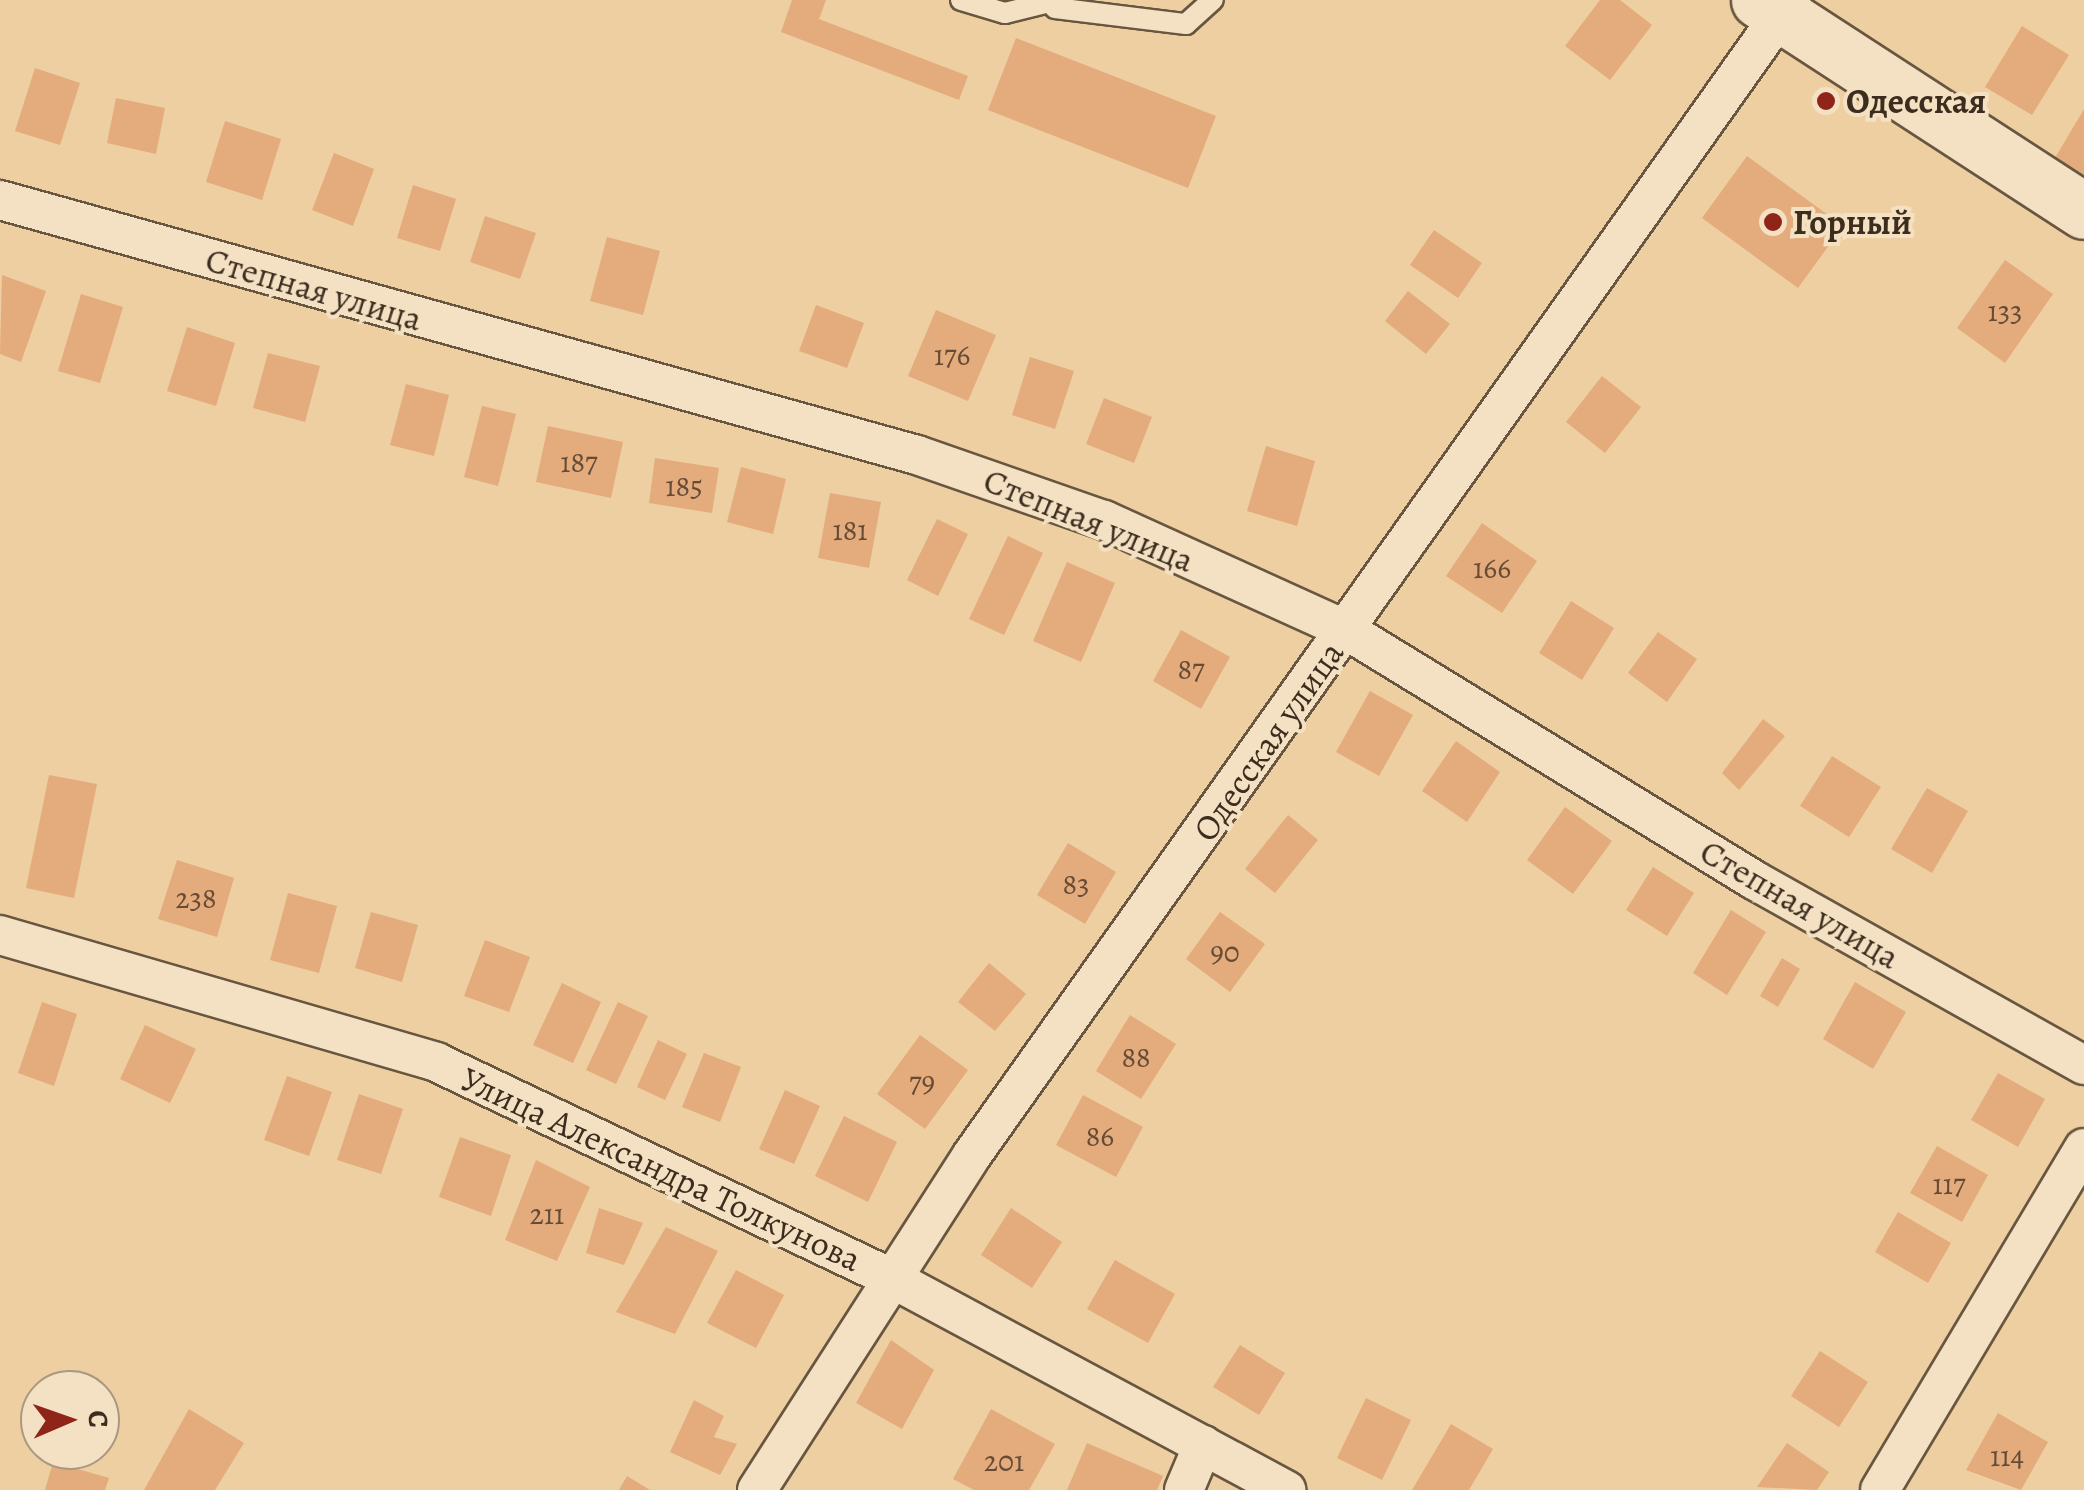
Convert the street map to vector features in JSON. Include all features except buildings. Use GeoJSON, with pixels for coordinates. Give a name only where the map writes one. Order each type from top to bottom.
{"type":"FeatureCollection","features":[{"type":"Feature","properties":{"kind":"street"},"geometry":{"type":"LineString","coordinates":[[1778,5],[2084,211]]}},
{"type":"Feature","properties":{"kind":"street","name":"Одесская улица"},"geometry":{"type":"LineString","coordinates":[[757,1490],[889,1277],[1346,630],[1778,5]]}},
{"type":"Feature","properties":{"kind":"street","name":"Степная улица"},"geometry":{"type":"LineString","coordinates":[[0,200],[917,454],[1104,520],[1346,630],[1754,880],[2084,1065]]}},
{"type":"Feature","properties":{"kind":"street","name":"Улица Александра Толкунова"},"geometry":{"type":"LineString","coordinates":[[0,935],[436,1062],[889,1277],[1287,1490]]}},
{"type":"Feature","properties":{"kind":"street"},"geometry":{"type":"LineString","coordinates":[[1880,1490],[2084,1148]]}},
{"type":"Feature","properties":{"kind":"street"},"geometry":{"type":"LineString","coordinates":[[1184,1490],[1202,1445]]}},
{"type":"Feature","properties":{"kind":"lane"},"geometry":{"type":"LineString","coordinates":[[961,0],[1005,14],[1057,4],[1186,24],[1213,0]]}},
{"type":"Feature","properties":{"kind":"place","name":"Одесская"},"geometry":{"type":"Point","coordinates":[1826,101]}},
{"type":"Feature","properties":{"kind":"place","name":"Горный"},"geometry":{"type":"Point","coordinates":[1773,222]}}]}
